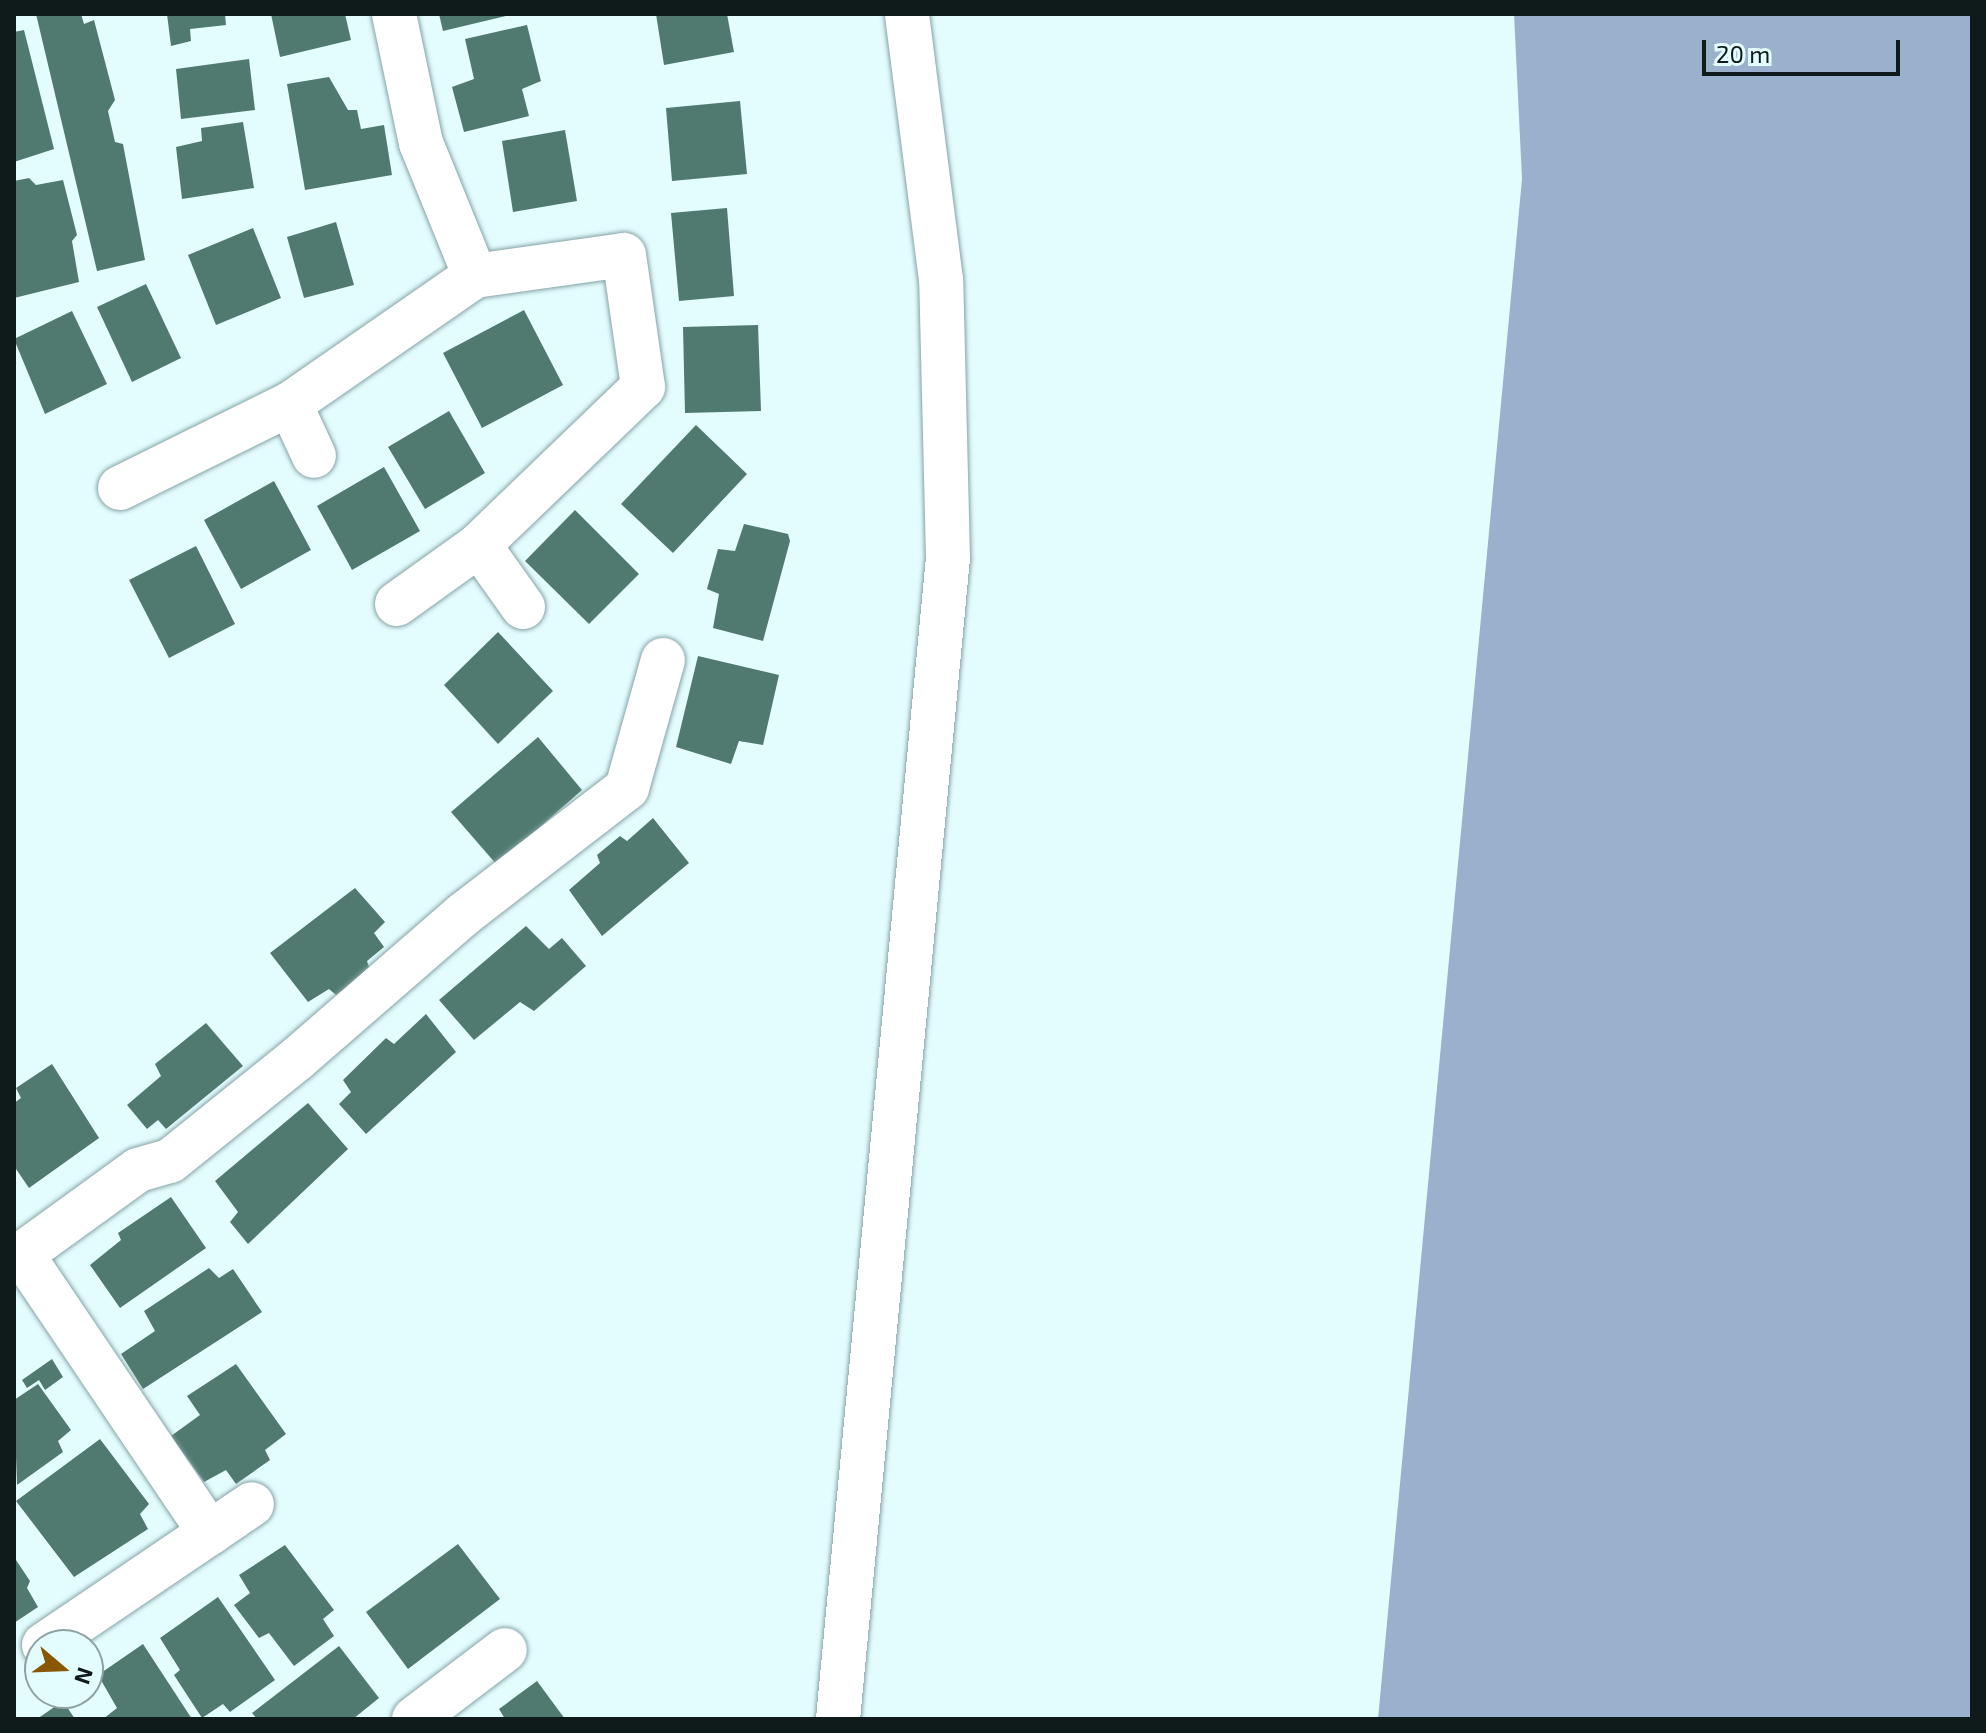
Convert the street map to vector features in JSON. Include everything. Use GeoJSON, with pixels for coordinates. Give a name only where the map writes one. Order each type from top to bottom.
{"type":"FeatureCollection","features":[{"type":"Feature","properties":{"kind":"street"},"geometry":{"type":"LineString","coordinates":[[394,14],[421,143],[475,276]]}},
{"type":"Feature","properties":{"kind":"street"},"geometry":{"type":"LineString","coordinates":[[838,1719],[948,558],[941,280],[907,14]]}},
{"type":"Feature","properties":{"kind":"street"},"geometry":{"type":"LineString","coordinates":[[120,488],[290,404],[475,276],[624,255],[643,387],[479,545],[397,604]]}},
{"type":"Feature","properties":{"kind":"street"},"geometry":{"type":"LineString","coordinates":[[290,404],[314,456]]}},
{"type":"Feature","properties":{"kind":"street"},"geometry":{"type":"LineString","coordinates":[[479,545],[523,607]]}},
{"type":"Feature","properties":{"kind":"street"},"geometry":{"type":"LineString","coordinates":[[210,1533],[18,1248],[138,1170],[170,1161],[297,1059],[464,914],[627,788],[663,660]]}},
{"type":"Feature","properties":{"kind":"street"},"geometry":{"type":"LineString","coordinates":[[67,1629],[252,1504]]}},
{"type":"Feature","properties":{"kind":"street"},"geometry":{"type":"LineString","coordinates":[[414,1719],[505,1650]]}},
{"type":"Feature","properties":{"kind":"water"},"geometry":{"type":"Polygon","coordinates":[[[1514,14],[1972,14],[1972,1719],[1378,1719],[1522,179],[1514,14]]]}},
{"type":"Feature","properties":{"kind":"building"},"geometry":{"type":"Polygon","coordinates":[[[36,14],[81,14],[84,24],[94,20],[115,100],[108,111],[115,142],[123,144],[145,260],[97,271],[36,14]]]}},
{"type":"Feature","properties":{"kind":"building"},"geometry":{"type":"Polygon","coordinates":[[[167,14],[225,14],[226,25],[190,29],[191,41],[171,46],[167,14]]]}},
{"type":"Feature","properties":{"kind":"building"},"geometry":{"type":"Polygon","coordinates":[[[271,14],[345,14],[351,40],[280,57],[271,14]]]}},
{"type":"Feature","properties":{"kind":"building"},"geometry":{"type":"Polygon","coordinates":[[[439,14],[510,14],[510,15],[443,31],[439,14]]]}},
{"type":"Feature","properties":{"kind":"building"},"geometry":{"type":"Polygon","coordinates":[[[656,14],[727,14],[734,52],[664,65],[656,14]]]}},
{"type":"Feature","properties":{"kind":"building"},"geometry":{"type":"Polygon","coordinates":[[[527,25],[541,81],[522,89],[529,116],[464,132],[452,87],[474,79],[465,39],[527,25]]]}},
{"type":"Feature","properties":{"kind":"building"},"geometry":{"type":"Polygon","coordinates":[[[24,30],[54,149],[14,162],[14,32],[24,30]]]}},
{"type":"Feature","properties":{"kind":"building"},"geometry":{"type":"Polygon","coordinates":[[[249,59],[255,110],[181,119],[176,69],[249,59]]]}},
{"type":"Feature","properties":{"kind":"building"},"geometry":{"type":"Polygon","coordinates":[[[329,77],[348,110],[357,110],[361,129],[384,125],[392,175],[305,190],[287,84],[329,77]]]}},
{"type":"Feature","properties":{"kind":"building"},"geometry":{"type":"Polygon","coordinates":[[[740,101],[747,174],[672,181],[666,108],[740,101]]]}},
{"type":"Feature","properties":{"kind":"building"},"geometry":{"type":"Polygon","coordinates":[[[243,122],[254,188],[182,199],[176,147],[202,141],[201,128],[243,122]]]}},
{"type":"Feature","properties":{"kind":"building"},"geometry":{"type":"Polygon","coordinates":[[[565,130],[577,201],[513,212],[502,141],[565,130]]]}},
{"type":"Feature","properties":{"kind":"building"},"geometry":{"type":"Polygon","coordinates":[[[29,178],[36,185],[63,180],[77,235],[72,241],[79,282],[14,298],[14,181],[29,178]]]}},
{"type":"Feature","properties":{"kind":"building"},"geometry":{"type":"Polygon","coordinates":[[[727,208],[734,296],[679,301],[671,213],[727,208]]]}},
{"type":"Feature","properties":{"kind":"building"},"geometry":{"type":"Polygon","coordinates":[[[336,222],[354,285],[304,298],[287,237],[336,222]]]}},
{"type":"Feature","properties":{"kind":"building"},"geometry":{"type":"Polygon","coordinates":[[[253,228],[281,298],[216,325],[188,255],[253,228]]]}},
{"type":"Feature","properties":{"kind":"building"},"geometry":{"type":"Polygon","coordinates":[[[146,284],[181,358],[132,382],[97,307],[146,284]]]}},
{"type":"Feature","properties":{"kind":"building"},"geometry":{"type":"Polygon","coordinates":[[[524,310],[563,385],[482,428],[443,353],[524,310]]]}},
{"type":"Feature","properties":{"kind":"building"},"geometry":{"type":"Polygon","coordinates":[[[72,311],[107,384],[45,414],[14,339],[72,311]]]}},
{"type":"Feature","properties":{"kind":"building"},"geometry":{"type":"Polygon","coordinates":[[[758,325],[761,411],[685,413],[683,327],[758,325]]]}},
{"type":"Feature","properties":{"kind":"building"},"geometry":{"type":"Polygon","coordinates":[[[449,411],[485,473],[425,509],[388,447],[449,411]]]}},
{"type":"Feature","properties":{"kind":"building"},"geometry":{"type":"Polygon","coordinates":[[[696,425],[747,474],[673,553],[621,504],[696,425]]]}},
{"type":"Feature","properties":{"kind":"building"},"geometry":{"type":"Polygon","coordinates":[[[384,467],[420,531],[352,570],[317,506],[384,467]]]}},
{"type":"Feature","properties":{"kind":"building"},"geometry":{"type":"Polygon","coordinates":[[[274,481],[311,550],[241,589],[204,520],[274,481]]]}},
{"type":"Feature","properties":{"kind":"building"},"geometry":{"type":"Polygon","coordinates":[[[575,510],[639,574],[589,624],[525,561],[575,510]]]}},
{"type":"Feature","properties":{"kind":"building"},"geometry":{"type":"Polygon","coordinates":[[[744,524],[788,534],[790,541],[763,641],[713,628],[719,594],[707,589],[718,549],[735,551],[744,524]]]}},
{"type":"Feature","properties":{"kind":"building"},"geometry":{"type":"Polygon","coordinates":[[[196,546],[235,624],[169,658],[129,580],[196,546]]]}},
{"type":"Feature","properties":{"kind":"building"},"geometry":{"type":"Polygon","coordinates":[[[498,632],[553,691],[498,744],[444,685],[498,632]]]}},
{"type":"Feature","properties":{"kind":"building"},"geometry":{"type":"Polygon","coordinates":[[[698,656],[779,675],[763,745],[739,741],[731,764],[676,747],[698,656]]]}},
{"type":"Feature","properties":{"kind":"building"},"geometry":{"type":"Polygon","coordinates":[[[538,737],[582,790],[497,865],[451,812],[538,737]]]}},
{"type":"Feature","properties":{"kind":"building"},"geometry":{"type":"Polygon","coordinates":[[[653,818],[689,863],[602,936],[569,890],[600,863],[597,855],[620,836],[627,841],[653,818]]]}},
{"type":"Feature","properties":{"kind":"building"},"geometry":{"type":"Polygon","coordinates":[[[355,888],[385,922],[374,933],[384,947],[367,961],[370,970],[336,995],[329,989],[308,1002],[270,953],[355,888]]]}},
{"type":"Feature","properties":{"kind":"building"},"geometry":{"type":"Polygon","coordinates":[[[526,926],[549,949],[562,938],[586,966],[534,1011],[520,1002],[474,1040],[439,1000],[526,926]]]}},
{"type":"Feature","properties":{"kind":"building"},"geometry":{"type":"Polygon","coordinates":[[[426,1014],[456,1052],[366,1134],[339,1104],[351,1092],[343,1080],[386,1038],[394,1044],[426,1014]]]}},
{"type":"Feature","properties":{"kind":"building"},"geometry":{"type":"Polygon","coordinates":[[[206,1023],[243,1066],[166,1129],[158,1120],[147,1129],[127,1105],[161,1076],[155,1064],[206,1023]]]}},
{"type":"Feature","properties":{"kind":"building"},"geometry":{"type":"Polygon","coordinates":[[[52,1064],[99,1138],[29,1188],[14,1166],[14,1103],[21,1098],[16,1088],[52,1064]]]}},
{"type":"Feature","properties":{"kind":"building"},"geometry":{"type":"Polygon","coordinates":[[[308,1103],[348,1149],[248,1244],[230,1222],[238,1212],[215,1181],[308,1103]]]}},
{"type":"Feature","properties":{"kind":"building"},"geometry":{"type":"Polygon","coordinates":[[[171,1197],[206,1248],[120,1308],[90,1265],[121,1240],[118,1233],[171,1197]]]}},
{"type":"Feature","properties":{"kind":"building"},"geometry":{"type":"Polygon","coordinates":[[[209,1268],[219,1278],[233,1269],[262,1312],[143,1389],[121,1354],[155,1331],[144,1311],[209,1268]]]}},
{"type":"Feature","properties":{"kind":"building"},"geometry":{"type":"Polygon","coordinates":[[[52,1359],[63,1377],[45,1390],[39,1380],[27,1388],[22,1380],[52,1359]]]}},
{"type":"Feature","properties":{"kind":"building"},"geometry":{"type":"Polygon","coordinates":[[[236,1364],[286,1434],[265,1450],[270,1460],[236,1484],[226,1470],[204,1482],[171,1436],[200,1415],[187,1396],[236,1364]]]}},
{"type":"Feature","properties":{"kind":"building"},"geometry":{"type":"Polygon","coordinates":[[[38,1384],[71,1430],[58,1441],[63,1452],[17,1485],[14,1400],[38,1384]]]}},
{"type":"Feature","properties":{"kind":"building"},"geometry":{"type":"Polygon","coordinates":[[[100,1439],[149,1504],[140,1514],[148,1529],[74,1577],[16,1501],[100,1439]]]}},
{"type":"Feature","properties":{"kind":"building"},"geometry":{"type":"Polygon","coordinates":[[[458,1544],[500,1599],[408,1669],[366,1612],[458,1544]]]}},
{"type":"Feature","properties":{"kind":"building"},"geometry":{"type":"Polygon","coordinates":[[[285,1545],[334,1610],[323,1619],[334,1636],[294,1666],[269,1633],[259,1638],[234,1605],[250,1593],[239,1575],[285,1545]]]}},
{"type":"Feature","properties":{"kind":"building"},"geometry":{"type":"Polygon","coordinates":[[[14,1557],[30,1581],[27,1588],[38,1607],[14,1623],[14,1557]]]}},
{"type":"Feature","properties":{"kind":"building"},"geometry":{"type":"Polygon","coordinates":[[[218,1597],[275,1680],[230,1712],[223,1704],[202,1718],[174,1675],[180,1670],[160,1638],[218,1597]]]}},
{"type":"Feature","properties":{"kind":"building"},"geometry":{"type":"Polygon","coordinates":[[[143,1644],[192,1719],[103,1719],[117,1708],[104,1685],[104,1671],[143,1644]]]}},
{"type":"Feature","properties":{"kind":"building"},"geometry":{"type":"Polygon","coordinates":[[[339,1646],[379,1698],[353,1719],[257,1719],[252,1713],[339,1646]]]}},
{"type":"Feature","properties":{"kind":"building"},"geometry":{"type":"Polygon","coordinates":[[[537,1681],[565,1719],[505,1719],[499,1709],[537,1681]]]}},
{"type":"Feature","properties":{"kind":"building"},"geometry":{"type":"Polygon","coordinates":[[[51,1709],[68,1709],[75,1719],[37,1719],[51,1709]]]}}]}
